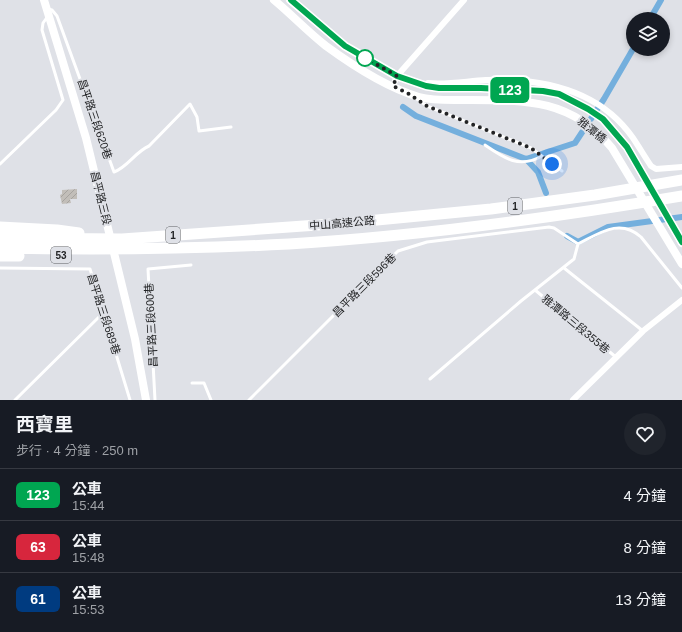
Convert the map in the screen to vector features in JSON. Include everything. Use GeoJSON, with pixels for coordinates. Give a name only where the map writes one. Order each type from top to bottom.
{"type":"FeatureCollection","features":[{"type":"Feature","properties":{"kind":"highway","name":"中山高速公路"},"geometry":{"type":"LineString","coordinates":[[0,238],[121,244],[491,209],[595,195],[682,180]]}},
{"type":"Feature","properties":{"kind":"highway","name":"中山高速公路"},"geometry":{"type":"LineString","coordinates":[[0,248],[121,244],[278,244],[445,230],[612,208],[682,196]]}},
{"type":"Feature","properties":{"kind":"highway"},"geometry":{"type":"LineString","coordinates":[[0,227],[56,230],[121,244]]}},
{"type":"Feature","properties":{"kind":"highway","name":"53"},"geometry":{"type":"LineString","coordinates":[[0,256],[85,255],[121,244]]}},
{"type":"Feature","properties":{"kind":"street","name":"昌平路三段"},"geometry":{"type":"LineString","coordinates":[[44,0],[86,138],[135,339],[146,400]]}},
{"type":"Feature","properties":{"kind":"street","name":"雅潭橋"},"geometry":{"type":"LineString","coordinates":[[274,0],[326,46],[356,66],[409,94],[436,100],[511,100],[537,102],[564,110],[578,118],[602,136],[612,148],[682,264]]}},
{"type":"Feature","properties":{"kind":"street","name":"雅潭橋"},"geometry":{"type":"LineString","coordinates":[[290,0],[345,46],[397,76],[426,86],[439,88],[481,88],[543,91],[559,94],[588,109],[603,119],[627,147],[682,242]]}},
{"type":"Feature","properties":{"kind":"street"},"geometry":{"type":"LineString","coordinates":[[393,86],[397,76],[464,0]]}},
{"type":"Feature","properties":{"kind":"street"},"geometry":{"type":"LineString","coordinates":[[397,76],[418,82],[432,83],[522,80],[553,84],[583,96],[610,113],[632,137],[651,166],[656,170],[682,167]]}},
{"type":"Feature","properties":{"kind":"street","name":"雅潭路三段355巷"},"geometry":{"type":"LineString","coordinates":[[573,400],[643,331],[682,300]]}},
{"type":"Feature","properties":{"kind":"lane","name":"昌平路三段620巷"},"geometry":{"type":"LineString","coordinates":[[48,12],[52,10],[57,16],[114,172],[122,169],[143,149],[149,146],[190,104],[197,117],[200,131],[231,127]]}},
{"type":"Feature","properties":{"kind":"lane"},"geometry":{"type":"LineString","coordinates":[[0,164],[56,110],[63,100],[42,30],[43,23],[48,12]]}},
{"type":"Feature","properties":{"kind":"lane"},"geometry":{"type":"LineString","coordinates":[[409,94],[427,106],[531,148],[562,171]]}},
{"type":"Feature","properties":{"kind":"lane"},"geometry":{"type":"LineString","coordinates":[[485,145],[513,162],[532,162],[541,156]]}},
{"type":"Feature","properties":{"kind":"lane","name":"昌平路三段596巷"},"geometry":{"type":"LineString","coordinates":[[249,400],[398,251],[427,242],[549,227],[554,228],[578,244]]}},
{"type":"Feature","properties":{"kind":"lane"},"geometry":{"type":"LineString","coordinates":[[430,379],[574,259],[578,244],[608,229],[624,228],[634,231],[641,237],[682,288]]}},
{"type":"Feature","properties":{"kind":"lane","name":"昌平路三段600巷"},"geometry":{"type":"LineString","coordinates":[[155,400],[148,268],[191,265]]}},
{"type":"Feature","properties":{"kind":"lane","name":"昌平路三段689巷"},"geometry":{"type":"LineString","coordinates":[[0,268],[90,269],[130,400]]}},
{"type":"Feature","properties":{"kind":"lane"},"geometry":{"type":"LineString","coordinates":[[564,268],[643,331]]}},
{"type":"Feature","properties":{"kind":"lane","name":"雅潭路三段355巷"},"geometry":{"type":"LineString","coordinates":[[536,290],[617,358]]}},
{"type":"Feature","properties":{"kind":"lane"},"geometry":{"type":"LineString","coordinates":[[15,400],[104,312]]}},
{"type":"Feature","properties":{"kind":"lane"},"geometry":{"type":"LineString","coordinates":[[192,383],[204,384],[211,400]]}},
{"type":"Feature","properties":{"kind":"building"},"geometry":{"type":"Polygon","coordinates":[[[77,189],[77,199],[70,199],[71,203],[62,204],[60,195],[62,194],[62,190],[77,189]]]}},
{"type":"Feature","properties":{"kind":"waterway"},"geometry":{"type":"LineString","coordinates":[[654,12],[661,0]]}},
{"type":"Feature","properties":{"kind":"waterway"},"geometry":{"type":"LineString","coordinates":[[403,107],[416,116],[526,159],[575,143],[604,99],[629,56]]}},
{"type":"Feature","properties":{"kind":"waterway"},"geometry":{"type":"LineString","coordinates":[[526,159],[538,172],[546,193]]}},
{"type":"Feature","properties":{"kind":"waterway"},"geometry":{"type":"LineString","coordinates":[[567,236],[578,242],[608,227],[682,217]]}},
{"type":"Feature","properties":{"kind":"bus line","name":"123"},"geometry":{"type":"LineString","coordinates":[[291,0],[331,36],[373,64],[397,76],[426,86],[439,88],[481,88],[543,91],[559,94],[588,109],[603,119],[627,147],[682,242]]}},
{"type":"Feature","properties":{"kind":"route"},"geometry":{"type":"LineString","coordinates":[[365,58],[373,64],[397,76],[393,86],[409,94],[427,106],[531,148],[552,164]]}}]}
